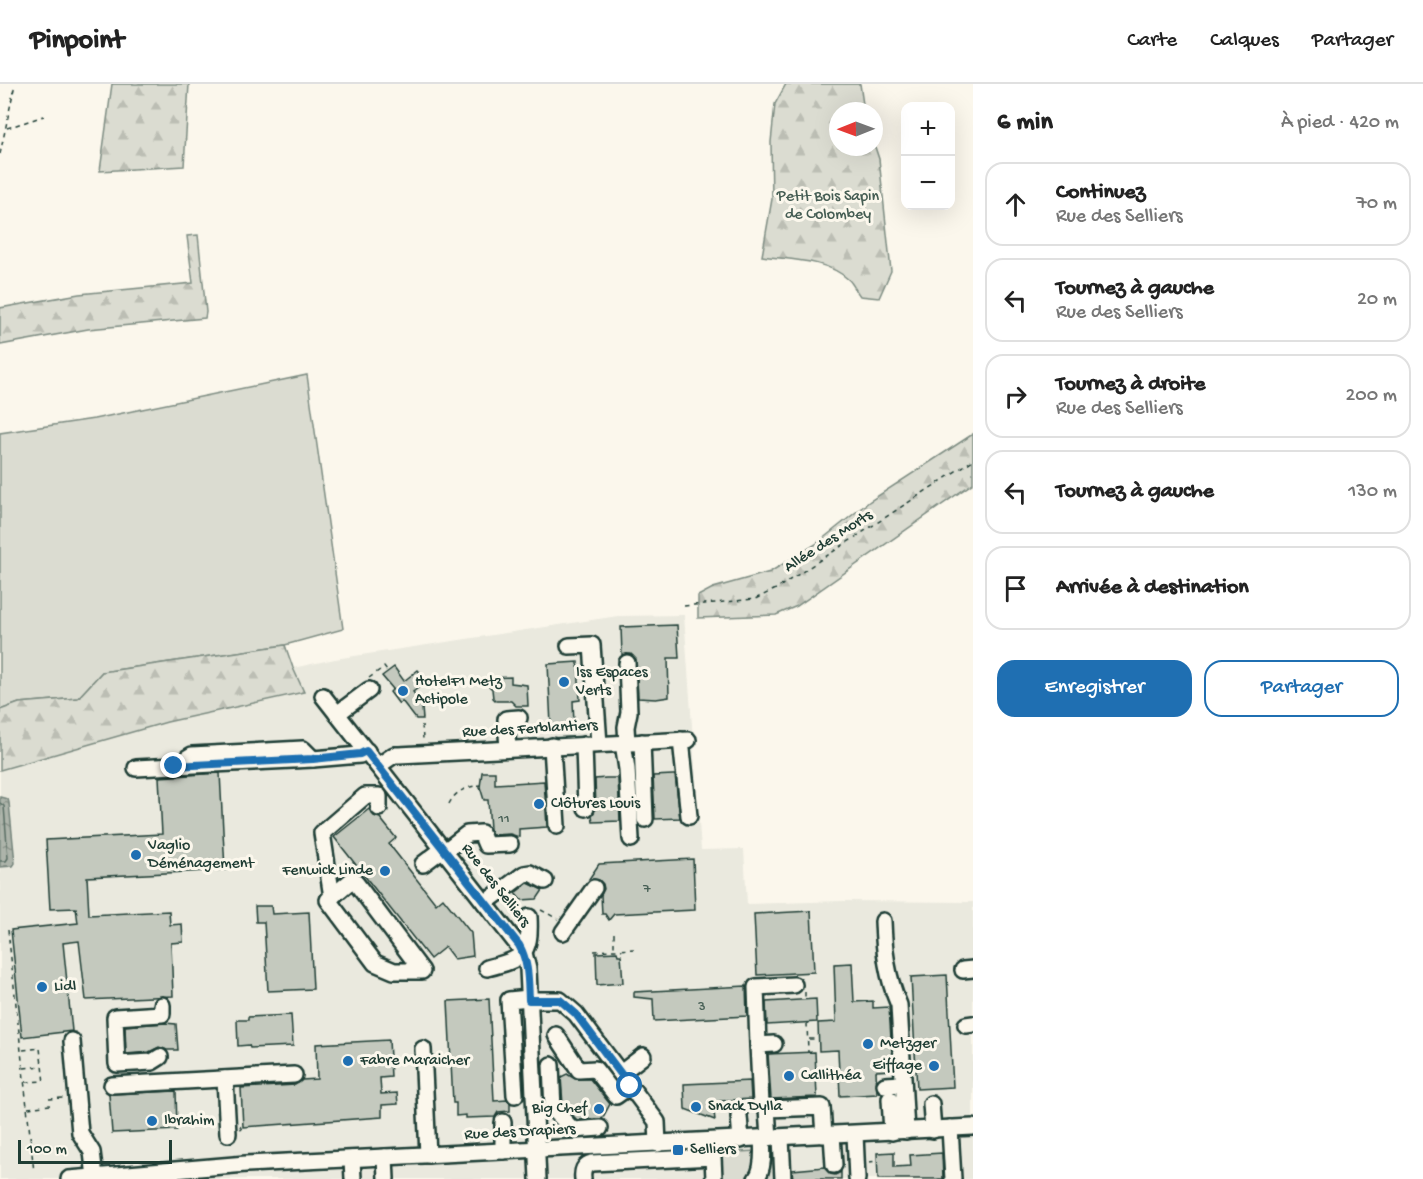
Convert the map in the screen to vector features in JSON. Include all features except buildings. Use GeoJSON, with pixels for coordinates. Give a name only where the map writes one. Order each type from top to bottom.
{"type":"FeatureCollection","features":[{"type":"Feature","properties":{"kind":"street"},"geometry":{"type":"LineString","coordinates":[[569,646],[592,645],[591,744],[586,808]]}},
{"type":"Feature","properties":{"kind":"street"},"geometry":{"type":"LineString","coordinates":[[627,663],[629,712],[626,727],[631,742],[645,819]]}},
{"type":"Feature","properties":{"kind":"street"},"geometry":{"type":"LineString","coordinates":[[338,714],[366,686]]}},
{"type":"Feature","properties":{"kind":"street","name":"Rue des Selliers"},"geometry":{"type":"LineString","coordinates":[[323,696],[524,953],[528,969],[538,1179]]}},
{"type":"Feature","properties":{"kind":"street"},"geometry":{"type":"LineString","coordinates":[[508,749],[506,719],[519,718]]}},
{"type":"Feature","properties":{"kind":"street","name":"Rue des Ferblantiers"},"geometry":{"type":"LineString","coordinates":[[378,766],[394,755],[684,740],[689,816]]}},
{"type":"Feature","properties":{"kind":"street"},"geometry":{"type":"LineString","coordinates":[[631,742],[627,768],[631,839]]}},
{"type":"Feature","properties":{"kind":"street"},"geometry":{"type":"LineString","coordinates":[[552,746],[557,826]]}},
{"type":"Feature","properties":{"kind":"street"},"geometry":{"type":"LineString","coordinates":[[136,768],[174,766],[192,754],[303,749],[313,759],[360,754],[366,751]]}},
{"type":"Feature","properties":{"kind":"street"},"geometry":{"type":"LineString","coordinates":[[332,897],[322,833],[365,796],[379,796],[379,808]]}},
{"type":"Feature","properties":{"kind":"street"},"geometry":{"type":"LineString","coordinates":[[423,864],[467,834],[481,833],[486,845],[510,844]]}},
{"type":"Feature","properties":{"kind":"street"},"geometry":{"type":"LineString","coordinates":[[485,903],[524,874],[530,873],[545,882]]}},
{"type":"Feature","properties":{"kind":"street"},"geometry":{"type":"LineString","coordinates":[[352,879],[422,971],[394,971],[375,963],[328,900],[332,897],[352,879]]}},
{"type":"Feature","properties":{"kind":"street"},"geometry":{"type":"LineString","coordinates":[[566,928],[594,888]]}},
{"type":"Feature","properties":{"kind":"street"},"geometry":{"type":"LineString","coordinates":[[487,968],[509,962],[524,953],[530,937],[533,912]]}},
{"type":"Feature","properties":{"kind":"street"},"geometry":{"type":"LineString","coordinates":[[884,921],[884,953],[891,986],[899,1005],[903,1084],[899,1132]]}},
{"type":"Feature","properties":{"kind":"street"},"geometry":{"type":"LineString","coordinates":[[794,985],[756,987],[761,1104],[767,1109],[822,1107],[834,1166]]}},
{"type":"Feature","properties":{"kind":"street"},"geometry":{"type":"LineString","coordinates":[[534,1083],[514,1089],[509,1000],[560,1000],[576,1014],[657,1122],[658,1144]]}},
{"type":"Feature","properties":{"kind":"street"},"geometry":{"type":"LineString","coordinates":[[159,1057],[152,1062],[117,1064],[115,1017],[162,1014],[162,1005]]}},
{"type":"Feature","properties":{"kind":"street"},"geometry":{"type":"LineString","coordinates":[[556,1035],[579,1070],[594,1069],[616,1096],[643,1056]]}},
{"type":"Feature","properties":{"kind":"street"},"geometry":{"type":"LineString","coordinates":[[72,1041],[80,1133],[92,1152],[95,1177]]}},
{"type":"Feature","properties":{"kind":"street"},"geometry":{"type":"LineString","coordinates":[[758,1045],[774,1044]]}},
{"type":"Feature","properties":{"kind":"street"},"geometry":{"type":"LineString","coordinates":[[423,1049],[428,1155]]}},
{"type":"Feature","properties":{"kind":"street"},"geometry":{"type":"LineString","coordinates":[[533,1066],[551,1065],[571,1059]]}},
{"type":"Feature","properties":{"kind":"street"},"geometry":{"type":"LineString","coordinates":[[551,1065],[553,1109],[573,1130],[600,1128]]}},
{"type":"Feature","properties":{"kind":"street"},"geometry":{"type":"LineString","coordinates":[[112,1085],[294,1076]]}},
{"type":"Feature","properties":{"kind":"street"},"geometry":{"type":"LineString","coordinates":[[225,1079],[228,1134]]}},
{"type":"Feature","properties":{"kind":"street"},"geometry":{"type":"LineString","coordinates":[[899,1132],[888,1092],[903,1084]]}},
{"type":"Feature","properties":{"kind":"street"},"geometry":{"type":"LineString","coordinates":[[931,1104],[933,1130]]}},
{"type":"Feature","properties":{"kind":"street"},"geometry":{"type":"LineString","coordinates":[[767,1109],[771,1138],[783,1179]]}},
{"type":"Feature","properties":{"kind":"street"},"geometry":{"type":"LineString","coordinates":[[739,1116],[741,1140]]}},
{"type":"Feature","properties":{"kind":"street"},"geometry":{"type":"LineString","coordinates":[[503,1122],[503,1151]]}},
{"type":"Feature","properties":{"kind":"street","name":"Rue des Drapiers"},"geometry":{"type":"LineString","coordinates":[[69,1179],[263,1171],[385,1157],[973,1127]]}},
{"type":"Feature","properties":{"kind":"street"},"geometry":{"type":"LineString","coordinates":[[950,1128],[953,1179]]}},
{"type":"Feature","properties":{"kind":"street"},"geometry":{"type":"LineString","coordinates":[[855,1134],[857,1179]]}},
{"type":"Feature","properties":{"kind":"street"},"geometry":{"type":"LineString","coordinates":[[756,1179],[760,1174],[763,1151],[771,1138]]}},
{"type":"Feature","properties":{"kind":"street"},"geometry":{"type":"LineString","coordinates":[[583,1179],[584,1169],[592,1163],[713,1156],[714,1179]]}},
{"type":"Feature","properties":{"kind":"street"},"geometry":{"type":"LineString","coordinates":[[385,1157],[386,1179]]}},
{"type":"Feature","properties":{"kind":"street"},"geometry":{"type":"LineString","coordinates":[[352,1159],[353,1179]]}},
{"type":"Feature","properties":{"kind":"path"},"geometry":{"type":"LineString","coordinates":[[0,154],[15,84]]}},
{"type":"Feature","properties":{"kind":"path"},"geometry":{"type":"LineString","coordinates":[[6,128],[44,116]]}},
{"type":"Feature","properties":{"kind":"path","name":"Allée des Morts"},"geometry":{"type":"LineString","coordinates":[[684,606],[755,599],[776,589],[973,460]]}},
{"type":"Feature","properties":{"kind":"path"},"geometry":{"type":"LineString","coordinates":[[366,686],[384,667],[387,671]]}},
{"type":"Feature","properties":{"kind":"path"},"geometry":{"type":"LineString","coordinates":[[422,725],[424,753]]}},
{"type":"Feature","properties":{"kind":"path"},"geometry":{"type":"LineString","coordinates":[[449,804],[451,799],[465,787],[480,785]]}},
{"type":"Feature","properties":{"kind":"path"},"geometry":{"type":"LineString","coordinates":[[533,912],[566,928]]}},
{"type":"Feature","properties":{"kind":"path"},"geometry":{"type":"LineString","coordinates":[[8,930],[34,1172]]}},
{"type":"Feature","properties":{"kind":"path"},"geometry":{"type":"LineString","coordinates":[[614,933],[615,950]]}},
{"type":"Feature","properties":{"kind":"path"},"geometry":{"type":"LineString","coordinates":[[594,951],[634,949]]}},
{"type":"Feature","properties":{"kind":"path"},"geometry":{"type":"LineString","coordinates":[[807,1023],[808,1052]]}},
{"type":"Feature","properties":{"kind":"path"},"geometry":{"type":"LineString","coordinates":[[808,1039],[818,1039]]}},
{"type":"Feature","properties":{"kind":"path"},"geometry":{"type":"LineString","coordinates":[[22,1050],[40,1048],[44,1082],[25,1082]]}},
{"type":"Feature","properties":{"kind":"path"},"geometry":{"type":"LineString","coordinates":[[24,1068],[42,1066]]}},
{"type":"Feature","properties":{"kind":"path"},"geometry":{"type":"LineString","coordinates":[[49,1099],[76,1096]]}},
{"type":"Feature","properties":{"kind":"path"},"geometry":{"type":"LineString","coordinates":[[27,1108],[50,1105]]}},
{"type":"Feature","properties":{"kind":"shaded area"},"geometry":{"type":"Polygon","coordinates":[[[684,615],[701,850],[744,849],[747,904],[842,901],[973,902],[973,1179],[0,1179],[0,770],[167,722],[304,692],[293,668],[335,659],[618,616],[684,615]]]}},
{"type":"Feature","properties":{"kind":"green space"},"geometry":{"type":"Polygon","coordinates":[[[112,84],[189,84],[184,166],[100,171],[112,84]]]}},
{"type":"Feature","properties":{"kind":"green space","name":"Petit Bois Sapin de Colombey"},"geometry":{"type":"Polygon","coordinates":[[[786,84],[860,84],[863,102],[829,102],[829,156],[878,156],[891,271],[879,298],[860,296],[849,280],[840,273],[819,264],[762,256],[772,199],[771,142],[775,104],[786,84]]]}},
{"type":"Feature","properties":{"kind":"green space"},"geometry":{"type":"Polygon","coordinates":[[[198,235],[205,318],[88,329],[0,345],[0,308],[79,294],[193,283],[187,236],[198,235]]]}},
{"type":"Feature","properties":{"kind":"green space"},"geometry":{"type":"Polygon","coordinates":[[[307,375],[343,629],[285,645],[102,672],[78,698],[19,703],[0,710],[0,433],[94,419],[307,375]]]}},
{"type":"Feature","properties":{"kind":"green space"},"geometry":{"type":"Polygon","coordinates":[[[973,434],[973,483],[797,606],[776,615],[698,618],[698,596],[713,588],[770,572],[816,544],[870,501],[973,434]]]}},
{"type":"Feature","properties":{"kind":"green space"},"geometry":{"type":"Polygon","coordinates":[[[285,645],[304,692],[167,722],[0,770],[0,710],[19,703],[78,698],[102,672],[285,645]]]}},
{"type":"Feature","properties":{"kind":"green space"},"geometry":{"type":"Polygon","coordinates":[[[778,1150],[779,1179],[721,1179],[720,1153],[778,1150]]]}},
{"type":"Feature","properties":{"kind":"water"},"geometry":{"type":"Polygon","coordinates":[[[0,797],[8,799],[9,803],[15,863],[13,866],[0,867],[0,797]]]}},
{"type":"Feature","properties":{"kind":"place","name":"Iss Espaces Verts"},"geometry":{"type":"Point","coordinates":[564,682]}},
{"type":"Feature","properties":{"kind":"place","name":"HotelF1 Metz Actipole"},"geometry":{"type":"Point","coordinates":[403,691]}},
{"type":"Feature","properties":{"kind":"place","name":"Clôtures Louis"},"geometry":{"type":"Point","coordinates":[539,804]}},
{"type":"Feature","properties":{"kind":"place","name":"Vaglio Déménagement"},"geometry":{"type":"Point","coordinates":[136,855]}},
{"type":"Feature","properties":{"kind":"place","name":"Fenwick Linde"},"geometry":{"type":"Point","coordinates":[385,871]}},
{"type":"Feature","properties":{"kind":"place","name":"Lidl"},"geometry":{"type":"Point","coordinates":[42,987]}},
{"type":"Feature","properties":{"kind":"place","name":"Metzger"},"geometry":{"type":"Point","coordinates":[868,1044]}},
{"type":"Feature","properties":{"kind":"place","name":"Fabre Maraicher"},"geometry":{"type":"Point","coordinates":[348,1061]}},
{"type":"Feature","properties":{"kind":"place","name":"Eiffage"},"geometry":{"type":"Point","coordinates":[934,1066]}},
{"type":"Feature","properties":{"kind":"place","name":"Callithéa"},"geometry":{"type":"Point","coordinates":[789,1076]}},
{"type":"Feature","properties":{"kind":"place","name":"Snack Dylla"},"geometry":{"type":"Point","coordinates":[696,1107]}},
{"type":"Feature","properties":{"kind":"place","name":"Big Chef"},"geometry":{"type":"Point","coordinates":[599,1109]}},
{"type":"Feature","properties":{"kind":"place","name":"Ibrahim"},"geometry":{"type":"Point","coordinates":[152,1121]}},
{"type":"Feature","properties":{"kind":"place","name":"Selliers"},"geometry":{"type":"Point","coordinates":[678,1150]}},
{"type":"Feature","properties":{"kind":"route"},"geometry":{"type":"LineString","coordinates":[[174,766],[313,759],[347,756],[366,751],[519,945],[524,953],[528,969],[529,1000],[560,1000],[576,1014],[630,1086]]}}]}
